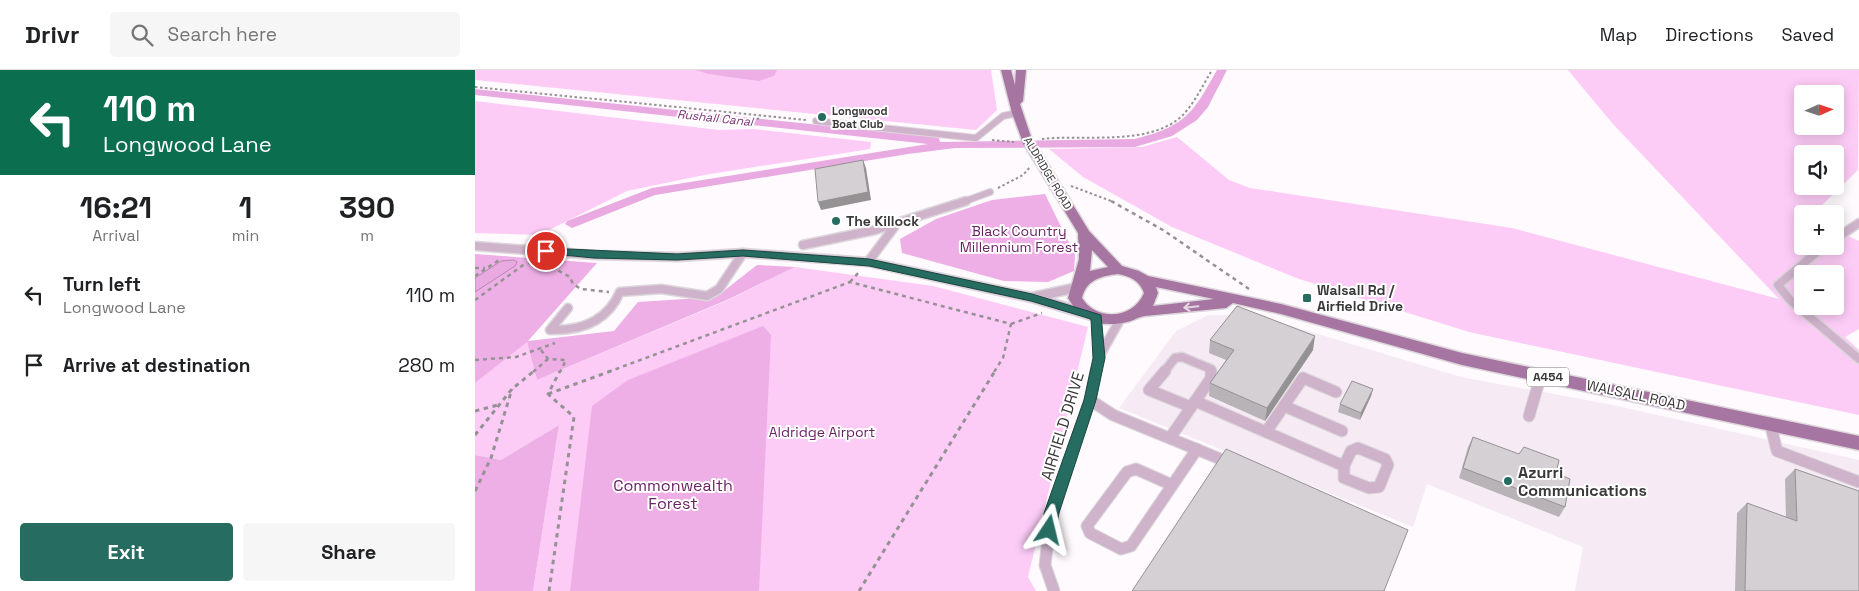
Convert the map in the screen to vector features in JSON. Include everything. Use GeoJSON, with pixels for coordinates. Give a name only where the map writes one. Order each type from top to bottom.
{"type":"FeatureCollection","features":[{"type":"Feature","properties":{"kind":"main road","name":"ALDRIDGE ROAD"},"geometry":{"type":"LineString","coordinates":[[1006,70],[1017,112],[1029,143],[1084,233],[1118,270]]}},
{"type":"Feature","properties":{"kind":"main road","name":"ALDRIDGE ROAD"},"geometry":{"type":"LineString","coordinates":[[1017,112],[1021,70]]}},
{"type":"Feature","properties":{"kind":"main road","name":"ALDRIDGE ROAD"},"geometry":{"type":"LineString","coordinates":[[1079,286],[1086,259],[1084,233]]}},
{"type":"Feature","properties":{"kind":"main road"},"geometry":{"type":"LineString","coordinates":[[1118,270],[1133,273],[1144,280],[1149,287],[1150,298],[1139,312],[1121,318],[1092,316],[1077,303],[1079,286],[1095,274],[1118,270]]}},
{"type":"Feature","properties":{"kind":"main road","name":"WALSALL ROAD"},"geometry":{"type":"LineString","coordinates":[[1144,280],[1239,302],[1281,309],[1462,359],[1859,443]]}},
{"type":"Feature","properties":{"kind":"main road","name":"WALSALL ROAD"},"geometry":{"type":"LineString","coordinates":[[1139,312],[1239,302]]}},
{"type":"Feature","properties":{"kind":"street"},"geometry":{"type":"LineString","coordinates":[[475,246],[520,254],[546,251],[594,255],[677,257],[743,253],[869,262],[1032,298],[1092,316]]}},
{"type":"Feature","properties":{"kind":"street"},"geometry":{"type":"LineString","coordinates":[[1032,298],[1079,286]]}},
{"type":"Feature","properties":{"kind":"lane"},"geometry":{"type":"LineString","coordinates":[[816,121],[976,138],[1003,116],[1017,112]]}},
{"type":"Feature","properties":{"kind":"lane"},"geometry":{"type":"LineString","coordinates":[[803,245],[895,226],[990,192]]}},
{"type":"Feature","properties":{"kind":"lane"},"geometry":{"type":"LineString","coordinates":[[1844,233],[1859,222]]}},
{"type":"Feature","properties":{"kind":"lane"},"geometry":{"type":"LineString","coordinates":[[869,262],[895,226]]}},
{"type":"Feature","properties":{"kind":"lane"},"geometry":{"type":"LineString","coordinates":[[568,308],[549,330],[565,332],[586,328],[611,309],[620,292],[661,290],[707,296],[719,289],[743,253]]}},
{"type":"Feature","properties":{"kind":"lane"},"geometry":{"type":"LineString","coordinates":[[1813,255],[1777,285],[1790,300],[1859,360]]}},
{"type":"Feature","properties":{"kind":"lane","name":"AIRFIELD DRIVE"},"geometry":{"type":"LineString","coordinates":[[1092,316],[1099,358]]}},
{"type":"Feature","properties":{"kind":"lane","name":"AIRFIELD DRIVE"},"geometry":{"type":"LineString","coordinates":[[1054,591],[1045,565],[1051,513],[1090,400],[1099,358],[1121,318]]}},
{"type":"Feature","properties":{"kind":"lane"},"geometry":{"type":"LineString","coordinates":[[1170,438],[1193,404],[1211,378],[1211,369],[1182,357],[1175,358],[1149,390],[1193,404],[1266,432],[1343,466]]}},
{"type":"Feature","properties":{"kind":"lane"},"geometry":{"type":"LineString","coordinates":[[1529,416],[1541,375]]}},
{"type":"Feature","properties":{"kind":"lane"},"geometry":{"type":"LineString","coordinates":[[1266,432],[1303,378],[1336,392]]}},
{"type":"Feature","properties":{"kind":"lane"},"geometry":{"type":"LineString","coordinates":[[1090,400],[1113,415],[1218,458]]}},
{"type":"Feature","properties":{"kind":"lane"},"geometry":{"type":"LineString","coordinates":[[1284,406],[1342,431]]}},
{"type":"Feature","properties":{"kind":"lane"},"geometry":{"type":"LineString","coordinates":[[1770,424],[1777,451],[1859,482]]}},
{"type":"Feature","properties":{"kind":"lane"},"geometry":{"type":"LineString","coordinates":[[1358,448],[1385,459],[1389,465],[1379,487],[1369,488],[1344,478],[1343,466],[1351,451],[1358,448]]}},
{"type":"Feature","properties":{"kind":"lane"},"geometry":{"type":"LineString","coordinates":[[1172,485],[1136,469],[1127,472],[1087,526],[1090,533],[1121,549],[1131,546],[1197,449]]}},
{"type":"Feature","properties":{"kind":"path"},"geometry":{"type":"LineString","coordinates":[[976,138],[1029,143],[1133,135],[1164,126],[1176,120],[1191,105],[1211,70]]}},
{"type":"Feature","properties":{"kind":"path"},"geometry":{"type":"LineString","coordinates":[[475,87],[816,121]]}},
{"type":"Feature","properties":{"kind":"path"},"geometry":{"type":"LineString","coordinates":[[748,124],[763,116]]}},
{"type":"Feature","properties":{"kind":"path"},"geometry":{"type":"LineString","coordinates":[[990,192],[1023,176],[1031,166]]}},
{"type":"Feature","properties":{"kind":"path"},"geometry":{"type":"LineString","coordinates":[[1052,182],[1090,190],[1145,219],[1256,294]]}},
{"type":"Feature","properties":{"kind":"path"},"geometry":{"type":"LineString","coordinates":[[520,254],[526,263]]}},
{"type":"Feature","properties":{"kind":"path"},"geometry":{"type":"LineString","coordinates":[[475,276],[501,259]]}},
{"type":"Feature","properties":{"kind":"path"},"geometry":{"type":"LineString","coordinates":[[475,300],[526,263],[547,265],[570,277],[573,284],[581,289],[620,292]]}},
{"type":"Feature","properties":{"kind":"path"},"geometry":{"type":"LineString","coordinates":[[475,268],[487,268]]}},
{"type":"Feature","properties":{"kind":"path"},"geometry":{"type":"LineString","coordinates":[[548,394],[850,282],[1011,324],[1063,306]]}},
{"type":"Feature","properties":{"kind":"path"},"geometry":{"type":"LineString","coordinates":[[859,591],[1003,358],[1011,324]]}},
{"type":"Feature","properties":{"kind":"path"},"geometry":{"type":"LineString","coordinates":[[475,360],[511,360],[541,350],[556,342]]}},
{"type":"Feature","properties":{"kind":"path"},"geometry":{"type":"LineString","coordinates":[[541,350],[548,360]]}},
{"type":"Feature","properties":{"kind":"path"},"geometry":{"type":"LineString","coordinates":[[475,435],[512,389],[548,360],[567,360],[548,394]]}},
{"type":"Feature","properties":{"kind":"path"},"geometry":{"type":"LineString","coordinates":[[475,491],[491,458],[512,389]]}},
{"type":"Feature","properties":{"kind":"path"},"geometry":{"type":"LineString","coordinates":[[548,394],[574,417],[549,591]]}},
{"type":"Feature","properties":{"kind":"path"},"geometry":{"type":"LineString","coordinates":[[475,411],[500,404]]}},
{"type":"Feature","properties":{"kind":"shaded area"},"geometry":{"type":"Polygon","coordinates":[[[514,260],[517,262],[515,266],[475,292],[475,278],[501,261],[514,260]]]}},
{"type":"Feature","properties":{"kind":"shaded area"},"geometry":{"type":"Polygon","coordinates":[[[1208,315],[1255,315],[1461,377],[1608,404],[1859,460],[1859,591],[1575,591],[1583,547],[1427,484],[1413,527],[1119,408],[1176,331],[1208,315]]]}},
{"type":"Feature","properties":{"kind":"green space"},"geometry":{"type":"Polygon","coordinates":[[[475,70],[991,70],[997,110],[976,130],[475,80],[475,70]]]}},
{"type":"Feature","properties":{"kind":"green space"},"geometry":{"type":"Polygon","coordinates":[[[696,70],[777,70],[774,76],[759,81],[708,74],[696,70]]]}},
{"type":"Feature","properties":{"kind":"green space"},"geometry":{"type":"Polygon","coordinates":[[[1568,70],[1859,70],[1858,170],[1844,184],[1844,145],[1794,145],[1794,195],[1832,195],[1822,205],[1794,205],[1794,255],[1844,255],[1844,234],[1859,241],[1859,329],[1845,337],[1859,350],[1859,415],[1469,332],[1299,279],[1172,227],[1083,177],[1049,149],[1142,147],[1177,137],[1229,180],[1250,188],[1512,228],[1779,299],[1613,124],[1568,70]]]}},
{"type":"Feature","properties":{"kind":"green space"},"geometry":{"type":"Polygon","coordinates":[[[475,101],[719,130],[754,129],[871,142],[870,149],[704,175],[627,191],[539,235],[475,233],[475,101]]]}},
{"type":"Feature","properties":{"kind":"green space","name":"Black Country Millennium Forest"},"geometry":{"type":"Polygon","coordinates":[[[1045,194],[1075,255],[1074,271],[1048,282],[1004,281],[902,253],[900,239],[936,219],[992,200],[1045,194]]]}},
{"type":"Feature","properties":{"kind":"green space"},"geometry":{"type":"Polygon","coordinates":[[[475,254],[597,263],[528,341],[614,331],[638,302],[716,297],[757,265],[795,267],[727,300],[537,380],[527,342],[475,383],[475,254]]]}},
{"type":"Feature","properties":{"kind":"green space","name":"Aldridge Airport"},"geometry":{"type":"Polygon","coordinates":[[[795,267],[933,286],[1088,327],[1028,577],[1036,591],[533,591],[559,425],[501,460],[475,455],[475,383],[527,341],[537,380],[726,301],[795,267]]]}},
{"type":"Feature","properties":{"kind":"green space","name":"Commonwealth Forest"},"geometry":{"type":"Polygon","coordinates":[[[763,326],[771,335],[759,591],[570,591],[592,406],[628,380],[763,326]]]}},
{"type":"Feature","properties":{"kind":"green space"},"geometry":{"type":"Polygon","coordinates":[[[559,425],[533,591],[475,591],[475,455],[501,460],[559,425]]]}},
{"type":"Feature","properties":{"kind":"building"},"geometry":{"type":"Polygon","coordinates":[[[863,160],[868,192],[818,202],[815,169],[863,160]]]}},
{"type":"Feature","properties":{"kind":"building"},"geometry":{"type":"Polygon","coordinates":[[[1237,306],[1315,336],[1267,408],[1210,383],[1234,350],[1210,340],[1237,306]]]}},
{"type":"Feature","properties":{"kind":"building"},"geometry":{"type":"Polygon","coordinates":[[[1352,381],[1373,389],[1361,413],[1340,404],[1352,381]]]}},
{"type":"Feature","properties":{"kind":"building","name":"Azurri Communications"},"geometry":{"type":"Polygon","coordinates":[[[1473,437],[1519,454],[1524,447],[1559,460],[1556,473],[1570,479],[1565,507],[1463,468],[1473,437]]]}},
{"type":"Feature","properties":{"kind":"building"},"geometry":{"type":"Polygon","coordinates":[[[1226,449],[1408,530],[1384,591],[1132,591],[1226,449]]]}},
{"type":"Feature","properties":{"kind":"building"},"geometry":{"type":"Polygon","coordinates":[[[1795,469],[1859,491],[1859,591],[1745,591],[1747,503],[1797,521],[1795,469]]]}},
{"type":"Feature","properties":{"kind":"waterway"},"geometry":{"type":"LineString","coordinates":[[572,224],[652,192],[908,150],[955,144],[1135,143],[1168,134],[1193,118],[1202,107],[1222,70]]}},
{"type":"Feature","properties":{"kind":"waterway","name":"Rushall Canal"},"geometry":{"type":"LineString","coordinates":[[475,92],[935,141]]}},
{"type":"Feature","properties":{"kind":"place","name":"Longwood Boat Club"},"geometry":{"type":"Point","coordinates":[822,117]}},
{"type":"Feature","properties":{"kind":"place","name":"The Killock"},"geometry":{"type":"Point","coordinates":[836,221]}},
{"type":"Feature","properties":{"kind":"place","name":"Walsall Rd / Airfield Drive"},"geometry":{"type":"Point","coordinates":[1307,298]}},
{"type":"Feature","properties":{"kind":"place","name":"Azurri Communications"},"geometry":{"type":"Point","coordinates":[1508,481]}},
{"type":"Feature","properties":{"kind":"route"},"geometry":{"type":"LineString","coordinates":[[546,251],[594,255],[677,257],[743,253],[869,262],[1032,298],[1097,317],[1099,358],[1090,400],[1051,513],[1049,530]]}}]}
